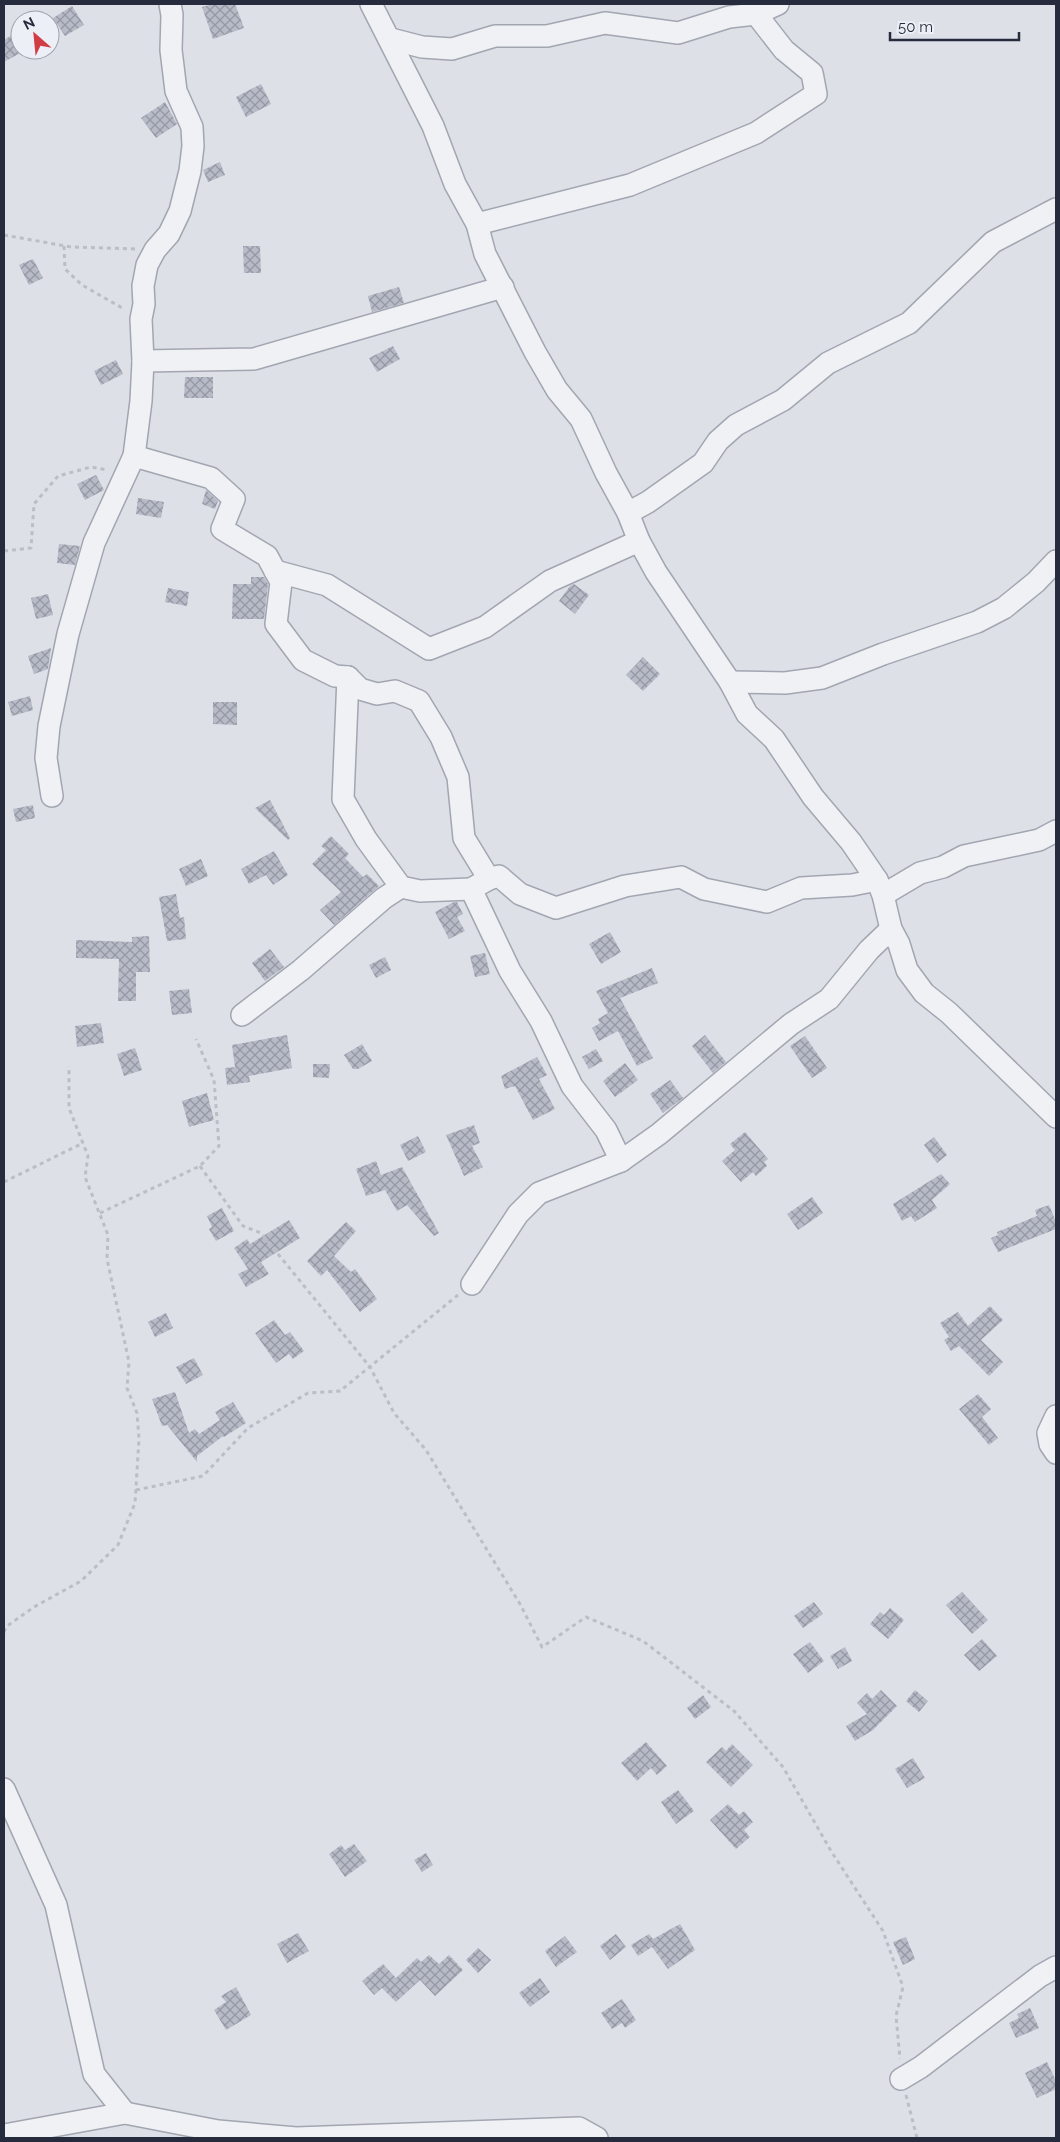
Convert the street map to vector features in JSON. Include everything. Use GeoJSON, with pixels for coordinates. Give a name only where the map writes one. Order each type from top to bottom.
{"type":"FeatureCollection","features":[{"type":"Feature","properties":{"kind":"street"},"geometry":{"type":"LineString","coordinates":[[52,796],[46,758],[56,687],[79,592],[94,543],[130,465],[144,361],[141,319],[144,304],[143,286],[147,265],[155,250],[169,234],[180,211],[190,171],[193,146],[192,127],[176,90],[170,50],[172,15],[170,4]]}},
{"type":"Feature","properties":{"kind":"street"},"geometry":{"type":"LineString","coordinates":[[371,4],[391,39],[433,126],[455,184],[477,224],[485,254],[557,390],[581,419],[606,473],[628,513],[639,541],[656,572],[730,682],[746,714],[774,739],[813,797],[851,842],[880,887],[891,929],[899,944],[907,970],[924,993],[949,1013],[1056,1117]]}},
{"type":"Feature","properties":{"kind":"street"},"geometry":{"type":"LineString","coordinates":[[391,39],[422,47],[452,48],[496,36],[547,36],[605,23],[678,33],[732,10],[756,14],[778,4]]}},
{"type":"Feature","properties":{"kind":"street"},"geometry":{"type":"LineString","coordinates":[[477,224],[630,185],[756,133],[816,94],[812,73],[784,50],[756,14]]}},
{"type":"Feature","properties":{"kind":"street"},"geometry":{"type":"LineString","coordinates":[[628,513],[648,502],[703,463],[718,442],[736,425],[783,400],[828,363],[909,322],[993,242],[1056,209]]}},
{"type":"Feature","properties":{"kind":"street"},"geometry":{"type":"LineString","coordinates":[[144,361],[254,359],[504,287]]}},
{"type":"Feature","properties":{"kind":"street"},"geometry":{"type":"LineString","coordinates":[[130,465],[211,478],[234,499],[222,529],[267,556],[281,582],[276,624],[302,660],[335,676],[348,677],[360,689],[378,694],[395,691],[419,701],[441,737],[458,777],[464,838],[510,971],[541,1020],[572,1086],[606,1130],[621,1161]]}},
{"type":"Feature","properties":{"kind":"street"},"geometry":{"type":"LineString","coordinates":[[275,571],[327,585],[429,649],[485,627],[550,581],[639,541]]}},
{"type":"Feature","properties":{"kind":"street"},"geometry":{"type":"LineString","coordinates":[[730,682],[784,683],[822,678],[883,654],[977,622],[1004,608],[1036,582],[1056,560]]}},
{"type":"Feature","properties":{"kind":"street"},"geometry":{"type":"LineString","coordinates":[[348,677],[343,799],[366,839],[401,887],[420,891],[480,884],[499,876],[520,894],[556,908],[574,904],[597,893],[625,886],[681,877],[704,889],[768,902],[801,888],[880,887],[943,867],[964,856],[1039,840],[1056,831]]}},
{"type":"Feature","properties":{"kind":"street"},"geometry":{"type":"LineString","coordinates":[[242,1015],[301,970],[384,898],[401,887]]}},
{"type":"Feature","properties":{"kind":"street"},"geometry":{"type":"LineString","coordinates":[[472,1284],[518,1214],[539,1193],[621,1161],[659,1134],[790,1024],[829,999],[869,950],[891,929]]}},
{"type":"Feature","properties":{"kind":"street"},"geometry":{"type":"LineString","coordinates":[[1056,1416],[1048,1433],[1050,1444],[1056,1452]]}},
{"type":"Feature","properties":{"kind":"street"},"geometry":{"type":"LineString","coordinates":[[4,1789],[56,1905],[94,2074],[125,2113]]}},
{"type":"Feature","properties":{"kind":"street"},"geometry":{"type":"LineString","coordinates":[[901,2079],[921,2067],[1040,1976],[1056,1967]]}},
{"type":"Feature","properties":{"kind":"street"},"geometry":{"type":"LineString","coordinates":[[4,2135],[125,2113],[218,2130],[296,2138],[579,2128],[597,2138]]}},
{"type":"Feature","properties":{"kind":"path"},"geometry":{"type":"LineString","coordinates":[[4,235],[64,246],[155,250]]}},
{"type":"Feature","properties":{"kind":"path"},"geometry":{"type":"LineString","coordinates":[[64,246],[65,269],[82,285],[141,319]]}},
{"type":"Feature","properties":{"kind":"path"},"geometry":{"type":"LineString","coordinates":[[4,552],[31,548],[34,504],[58,476],[91,467],[130,465]]}},
{"type":"Feature","properties":{"kind":"path"},"geometry":{"type":"LineString","coordinates":[[100,1213],[200,1166],[219,1146],[214,1080],[196,1039]]}},
{"type":"Feature","properties":{"kind":"path"},"geometry":{"type":"LineString","coordinates":[[4,1632],[7,1626],[81,1580],[118,1545],[135,1504],[139,1439],[136,1413],[127,1388],[129,1362],[107,1259],[108,1235],[85,1177],[88,1156],[69,1108],[69,1066]]}},
{"type":"Feature","properties":{"kind":"path"},"geometry":{"type":"LineString","coordinates":[[4,1182],[83,1143]]}},
{"type":"Feature","properties":{"kind":"path"},"geometry":{"type":"LineString","coordinates":[[200,1166],[243,1226],[261,1233],[370,1367],[394,1412],[426,1450],[520,1604],[542,1647],[586,1617],[643,1641],[734,1711],[783,1767],[831,1851],[883,1931],[903,1987],[896,2016],[901,2079],[912,2112],[917,2138]]}},
{"type":"Feature","properties":{"kind":"path"},"geometry":{"type":"LineString","coordinates":[[136,1490],[203,1476],[248,1428],[308,1393],[340,1392],[472,1284]]}},
{"type":"Feature","properties":{"kind":"building"},"geometry":{"type":"Polygon","coordinates":[[[213,4],[235,4],[244,28],[213,39],[202,7],[213,4]]]}},
{"type":"Feature","properties":{"kind":"building"},"geometry":{"type":"Polygon","coordinates":[[[72,6],[84,25],[65,36],[60,28],[60,14],[72,6]]]}},
{"type":"Feature","properties":{"kind":"building"},"geometry":{"type":"Polygon","coordinates":[[[10,36],[10,59],[4,62],[4,40],[10,36]]]}},
{"type":"Feature","properties":{"kind":"building"},"geometry":{"type":"Polygon","coordinates":[[[261,84],[271,104],[246,117],[236,97],[261,84]]]}},
{"type":"Feature","properties":{"kind":"building"},"geometry":{"type":"Polygon","coordinates":[[[165,102],[177,124],[156,138],[141,118],[165,102]]]}},
{"type":"Feature","properties":{"kind":"building"},"geometry":{"type":"Polygon","coordinates":[[[220,162],[225,175],[208,182],[203,170],[220,162]]]}},
{"type":"Feature","properties":{"kind":"building"},"geometry":{"type":"Polygon","coordinates":[[[243,246],[260,246],[261,273],[244,273],[243,246]]]}},
{"type":"Feature","properties":{"kind":"building"},"geometry":{"type":"Polygon","coordinates":[[[33,259],[43,278],[29,285],[19,265],[33,259]]]}},
{"type":"Feature","properties":{"kind":"building"},"geometry":{"type":"Polygon","coordinates":[[[399,287],[404,303],[372,312],[368,296],[399,287]]]}},
{"type":"Feature","properties":{"kind":"building"},"geometry":{"type":"Polygon","coordinates":[[[393,346],[400,359],[377,372],[369,358],[393,346]]]}},
{"type":"Feature","properties":{"kind":"building"},"geometry":{"type":"Polygon","coordinates":[[[116,360],[123,374],[101,385],[94,371],[116,360]]]}},
{"type":"Feature","properties":{"kind":"building"},"geometry":{"type":"Polygon","coordinates":[[[185,377],[213,377],[213,398],[184,398],[185,377]]]}},
{"type":"Feature","properties":{"kind":"building"},"geometry":{"type":"Polygon","coordinates":[[[96,475],[104,490],[85,500],[77,484],[96,475]]]}},
{"type":"Feature","properties":{"kind":"building"},"geometry":{"type":"Polygon","coordinates":[[[206,490],[218,501],[215,509],[202,504],[206,490]]]}},
{"type":"Feature","properties":{"kind":"building"},"geometry":{"type":"Polygon","coordinates":[[[138,498],[164,502],[161,518],[136,514],[138,498]]]}},
{"type":"Feature","properties":{"kind":"building"},"geometry":{"type":"Polygon","coordinates":[[[59,544],[80,546],[75,565],[57,563],[59,544]]]}},
{"type":"Feature","properties":{"kind":"building"},"geometry":{"type":"Polygon","coordinates":[[[251,577],[264,577],[268,584],[264,619],[232,619],[233,584],[251,584],[251,577]]]}},
{"type":"Feature","properties":{"kind":"building"},"geometry":{"type":"Polygon","coordinates":[[[574,584],[589,595],[575,614],[559,601],[570,586],[574,584]]]}},
{"type":"Feature","properties":{"kind":"building"},"geometry":{"type":"Polygon","coordinates":[[[168,588],[189,592],[187,606],[165,602],[168,588]]]}},
{"type":"Feature","properties":{"kind":"building"},"geometry":{"type":"Polygon","coordinates":[[[48,594],[53,615],[36,619],[31,598],[48,594]]]}},
{"type":"Feature","properties":{"kind":"building"},"geometry":{"type":"Polygon","coordinates":[[[51,648],[48,669],[34,674],[28,656],[51,648]]]}},
{"type":"Feature","properties":{"kind":"building"},"geometry":{"type":"Polygon","coordinates":[[[643,657],[660,674],[643,691],[626,675],[643,657]]]}},
{"type":"Feature","properties":{"kind":"building"},"geometry":{"type":"Polygon","coordinates":[[[30,696],[33,710],[12,716],[8,702],[30,696]]]}},
{"type":"Feature","properties":{"kind":"building"},"geometry":{"type":"Polygon","coordinates":[[[213,702],[237,702],[237,725],[213,724],[213,702]]]}},
{"type":"Feature","properties":{"kind":"building"},"geometry":{"type":"Polygon","coordinates":[[[270,800],[290,838],[288,840],[255,808],[270,800]]]}},
{"type":"Feature","properties":{"kind":"building"},"geometry":{"type":"Polygon","coordinates":[[[33,805],[35,818],[16,822],[13,809],[33,805]]]}},
{"type":"Feature","properties":{"kind":"building"},"geometry":{"type":"Polygon","coordinates":[[[331,836],[349,854],[345,858],[363,877],[367,874],[379,886],[334,925],[320,910],[341,892],[312,864],[326,850],[321,846],[331,836]]]}},
{"type":"Feature","properties":{"kind":"building"},"geometry":{"type":"Polygon","coordinates":[[[274,851],[288,875],[273,885],[266,875],[249,884],[241,869],[274,851]]]}},
{"type":"Feature","properties":{"kind":"building"},"geometry":{"type":"Polygon","coordinates":[[[201,859],[208,876],[186,886],[179,869],[201,859]]]}},
{"type":"Feature","properties":{"kind":"building"},"geometry":{"type":"Polygon","coordinates":[[[176,894],[180,918],[184,917],[186,939],[167,941],[159,897],[176,894]]]}},
{"type":"Feature","properties":{"kind":"building"},"geometry":{"type":"Polygon","coordinates":[[[457,902],[463,914],[457,917],[465,931],[449,939],[435,912],[457,902]]]}},
{"type":"Feature","properties":{"kind":"building"},"geometry":{"type":"Polygon","coordinates":[[[610,932],[621,952],[601,964],[589,944],[610,932]]]}},
{"type":"Feature","properties":{"kind":"building"},"geometry":{"type":"Polygon","coordinates":[[[149,936],[150,972],[136,972],[136,1001],[118,1001],[119,959],[76,958],[76,940],[132,942],[132,937],[149,936]]]}},
{"type":"Feature","properties":{"kind":"building"},"geometry":{"type":"Polygon","coordinates":[[[270,949],[284,967],[265,981],[252,963],[270,949]]]}},
{"type":"Feature","properties":{"kind":"building"},"geometry":{"type":"Polygon","coordinates":[[[485,953],[490,974],[475,977],[470,956],[485,953]]]}},
{"type":"Feature","properties":{"kind":"building"},"geometry":{"type":"Polygon","coordinates":[[[385,957],[391,970],[376,978],[369,965],[385,957]]]}},
{"type":"Feature","properties":{"kind":"building"},"geometry":{"type":"Polygon","coordinates":[[[652,968],[658,983],[620,998],[653,1058],[637,1066],[618,1031],[599,1041],[592,1028],[600,1023],[598,1019],[608,1013],[596,991],[652,968]]]}},
{"type":"Feature","properties":{"kind":"building"},"geometry":{"type":"Polygon","coordinates":[[[189,989],[192,1013],[172,1015],[169,991],[189,989]]]}},
{"type":"Feature","properties":{"kind":"building"},"geometry":{"type":"Polygon","coordinates":[[[101,1023],[104,1043],[77,1047],[75,1026],[101,1023]]]}},
{"type":"Feature","properties":{"kind":"building"},"geometry":{"type":"Polygon","coordinates":[[[287,1035],[292,1068],[249,1076],[250,1082],[227,1085],[225,1068],[235,1067],[232,1045],[287,1035]]]}},
{"type":"Feature","properties":{"kind":"building"},"geometry":{"type":"Polygon","coordinates":[[[705,1035],[726,1062],[713,1073],[692,1046],[705,1035]]]}},
{"type":"Feature","properties":{"kind":"building"},"geometry":{"type":"Polygon","coordinates":[[[805,1036],[827,1068],[812,1078],[790,1046],[805,1036]]]}},
{"type":"Feature","properties":{"kind":"building"},"geometry":{"type":"Polygon","coordinates":[[[362,1044],[372,1061],[358,1069],[353,1069],[344,1055],[362,1044]]]}},
{"type":"Feature","properties":{"kind":"building"},"geometry":{"type":"Polygon","coordinates":[[[135,1048],[142,1070],[124,1076],[117,1054],[135,1048]]]}},
{"type":"Feature","properties":{"kind":"building"},"geometry":{"type":"Polygon","coordinates":[[[596,1049],[603,1061],[589,1069],[582,1057],[596,1049]]]}},
{"type":"Feature","properties":{"kind":"building"},"geometry":{"type":"Polygon","coordinates":[[[537,1057],[547,1075],[539,1079],[555,1109],[533,1120],[515,1086],[505,1089],[501,1076],[537,1057]]]}},
{"type":"Feature","properties":{"kind":"building"},"geometry":{"type":"Polygon","coordinates":[[[625,1063],[638,1080],[615,1097],[603,1081],[625,1063]]]}},
{"type":"Feature","properties":{"kind":"building"},"geometry":{"type":"Polygon","coordinates":[[[313,1064],[330,1064],[329,1078],[313,1077],[313,1064]]]}},
{"type":"Feature","properties":{"kind":"building"},"geometry":{"type":"Polygon","coordinates":[[[670,1080],[683,1098],[663,1113],[650,1094],[670,1080]]]}},
{"type":"Feature","properties":{"kind":"building"},"geometry":{"type":"Polygon","coordinates":[[[207,1093],[214,1120],[189,1127],[182,1101],[207,1093]]]}},
{"type":"Feature","properties":{"kind":"building"},"geometry":{"type":"Polygon","coordinates":[[[474,1125],[480,1143],[472,1146],[483,1167],[464,1176],[446,1135],[474,1125]]]}},
{"type":"Feature","properties":{"kind":"building"},"geometry":{"type":"Polygon","coordinates":[[[745,1132],[768,1159],[764,1162],[767,1166],[756,1176],[753,1172],[741,1182],[722,1161],[735,1150],[730,1144],[745,1132]]]}},
{"type":"Feature","properties":{"kind":"building"},"geometry":{"type":"Polygon","coordinates":[[[418,1136],[426,1152],[408,1161],[400,1145],[418,1136]]]}},
{"type":"Feature","properties":{"kind":"building"},"geometry":{"type":"Polygon","coordinates":[[[934,1137],[947,1155],[937,1163],[924,1145],[934,1137]]]}},
{"type":"Feature","properties":{"kind":"building"},"geometry":{"type":"Polygon","coordinates":[[[376,1161],[381,1175],[402,1167],[439,1233],[434,1236],[407,1205],[397,1211],[385,1190],[366,1196],[356,1169],[376,1161]]]}},
{"type":"Feature","properties":{"kind":"building"},"geometry":{"type":"Polygon","coordinates":[[[941,1174],[950,1184],[932,1200],[937,1208],[915,1222],[911,1216],[902,1221],[893,1204],[941,1174]]]}},
{"type":"Feature","properties":{"kind":"building"},"geometry":{"type":"Polygon","coordinates":[[[812,1197],[823,1213],[798,1230],[787,1214],[812,1197]]]}},
{"type":"Feature","properties":{"kind":"building"},"geometry":{"type":"Polygon","coordinates":[[[1049,1205],[1056,1222],[1056,1229],[998,1252],[991,1238],[998,1235],[997,1232],[1037,1216],[1035,1210],[1049,1205]]]}},
{"type":"Feature","properties":{"kind":"building"},"geometry":{"type":"Polygon","coordinates":[[[222,1208],[234,1231],[216,1241],[209,1229],[212,1227],[207,1216],[222,1208]]]}},
{"type":"Feature","properties":{"kind":"building"},"geometry":{"type":"Polygon","coordinates":[[[289,1220],[300,1238],[261,1262],[269,1274],[246,1287],[238,1274],[248,1269],[234,1248],[247,1239],[250,1244],[289,1220]]]}},
{"type":"Feature","properties":{"kind":"building"},"geometry":{"type":"Polygon","coordinates":[[[346,1222],[356,1231],[334,1256],[351,1272],[355,1269],[377,1299],[360,1312],[327,1270],[321,1276],[307,1261],[346,1222]]]}},
{"type":"Feature","properties":{"kind":"building"},"geometry":{"type":"Polygon","coordinates":[[[990,1306],[1003,1320],[981,1340],[1003,1362],[989,1376],[959,1346],[951,1351],[944,1340],[949,1337],[940,1323],[958,1312],[968,1326],[990,1306]]]}},
{"type":"Feature","properties":{"kind":"building"},"geometry":{"type":"Polygon","coordinates":[[[166,1313],[173,1328],[155,1337],[148,1322],[166,1313]]]}},
{"type":"Feature","properties":{"kind":"building"},"geometry":{"type":"Polygon","coordinates":[[[274,1320],[285,1335],[290,1332],[304,1351],[293,1359],[289,1354],[276,1363],[255,1333],[274,1320]]]}},
{"type":"Feature","properties":{"kind":"building"},"geometry":{"type":"Polygon","coordinates":[[[194,1358],[203,1375],[186,1384],[176,1367],[194,1358]]]}},
{"type":"Feature","properties":{"kind":"building"},"geometry":{"type":"Polygon","coordinates":[[[175,1392],[189,1433],[195,1429],[199,1434],[220,1420],[215,1412],[233,1402],[246,1423],[223,1436],[197,1456],[197,1462],[167,1425],[162,1426],[152,1399],[175,1392]]]}},
{"type":"Feature","properties":{"kind":"building"},"geometry":{"type":"Polygon","coordinates":[[[978,1394],[991,1409],[982,1417],[998,1438],[989,1445],[959,1409],[978,1394]]]}},
{"type":"Feature","properties":{"kind":"building"},"geometry":{"type":"Polygon","coordinates":[[[962,1592],[988,1620],[972,1634],[946,1605],[962,1592]]]}},
{"type":"Feature","properties":{"kind":"building"},"geometry":{"type":"Polygon","coordinates":[[[814,1602],[823,1614],[803,1628],[794,1616],[814,1602]]]}},
{"type":"Feature","properties":{"kind":"building"},"geometry":{"type":"Polygon","coordinates":[[[890,1608],[904,1620],[888,1639],[870,1624],[880,1612],[884,1615],[890,1608]]]}},
{"type":"Feature","properties":{"kind":"building"},"geometry":{"type":"Polygon","coordinates":[[[982,1639],[997,1656],[979,1671],[964,1655],[982,1639]]]}},
{"type":"Feature","properties":{"kind":"building"},"geometry":{"type":"Polygon","coordinates":[[[810,1642],[824,1661],[808,1673],[793,1654],[810,1642]]]}},
{"type":"Feature","properties":{"kind":"building"},"geometry":{"type":"Polygon","coordinates":[[[845,1647],[852,1661],[838,1669],[830,1656],[845,1647]]]}},
{"type":"Feature","properties":{"kind":"building"},"geometry":{"type":"Polygon","coordinates":[[[881,1690],[897,1706],[873,1730],[855,1741],[846,1726],[867,1714],[857,1703],[867,1693],[872,1699],[881,1690]]]}},
{"type":"Feature","properties":{"kind":"building"},"geometry":{"type":"Polygon","coordinates":[[[915,1690],[928,1701],[919,1712],[906,1701],[915,1690]]]}},
{"type":"Feature","properties":{"kind":"building"},"geometry":{"type":"Polygon","coordinates":[[[703,1695],[711,1707],[695,1719],[687,1708],[703,1695]]]}},
{"type":"Feature","properties":{"kind":"building"},"geometry":{"type":"Polygon","coordinates":[[[646,1742],[667,1766],[657,1775],[651,1768],[637,1781],[621,1763],[646,1742]]]}},
{"type":"Feature","properties":{"kind":"building"},"geometry":{"type":"Polygon","coordinates":[[[732,1744],[753,1765],[731,1787],[706,1762],[722,1747],[726,1751],[732,1744]]]}},
{"type":"Feature","properties":{"kind":"building"},"geometry":{"type":"Polygon","coordinates":[[[913,1758],[925,1778],[907,1788],[895,1769],[913,1758]]]}},
{"type":"Feature","properties":{"kind":"building"},"geometry":{"type":"Polygon","coordinates":[[[678,1790],[694,1811],[676,1824],[661,1802],[678,1790]]]}},
{"type":"Feature","properties":{"kind":"building"},"geometry":{"type":"Polygon","coordinates":[[[728,1804],[739,1815],[744,1811],[753,1822],[744,1830],[750,1837],[736,1849],[710,1820],[728,1804]]]}},
{"type":"Feature","properties":{"kind":"building"},"geometry":{"type":"Polygon","coordinates":[[[354,1844],[367,1861],[345,1877],[329,1854],[341,1845],[345,1850],[354,1844]]]}},
{"type":"Feature","properties":{"kind":"building"},"geometry":{"type":"Polygon","coordinates":[[[426,1853],[433,1865],[422,1872],[414,1860],[426,1853]]]}},
{"type":"Feature","properties":{"kind":"building"},"geometry":{"type":"Polygon","coordinates":[[[680,1924],[695,1950],[668,1969],[652,1947],[638,1956],[631,1945],[649,1934],[653,1939],[680,1924]]]}},
{"type":"Feature","properties":{"kind":"building"},"geometry":{"type":"Polygon","coordinates":[[[298,1933],[309,1951],[287,1963],[277,1944],[298,1933]]]}},
{"type":"Feature","properties":{"kind":"building"},"geometry":{"type":"Polygon","coordinates":[[[616,1934],[626,1947],[610,1960],[600,1946],[616,1934]]]}},
{"type":"Feature","properties":{"kind":"building"},"geometry":{"type":"Polygon","coordinates":[[[565,1936],[577,1952],[556,1967],[545,1951],[565,1936]]]}},
{"type":"Feature","properties":{"kind":"building"},"geometry":{"type":"Polygon","coordinates":[[[906,1937],[915,1959],[903,1965],[893,1942],[906,1937]]]}},
{"type":"Feature","properties":{"kind":"building"},"geometry":{"type":"Polygon","coordinates":[[[478,1948],[491,1960],[478,1973],[466,1960],[478,1948]]]}},
{"type":"Feature","properties":{"kind":"building"},"geometry":{"type":"Polygon","coordinates":[[[429,1955],[439,1964],[449,1955],[463,1970],[435,1996],[420,1980],[396,2002],[382,1988],[374,1995],[362,1981],[383,1964],[396,1978],[417,1958],[421,1962],[429,1955]]]}},
{"type":"Feature","properties":{"kind":"building"},"geometry":{"type":"Polygon","coordinates":[[[540,1978],[550,1992],[530,2007],[519,1993],[540,1978]]]}},
{"type":"Feature","properties":{"kind":"building"},"geometry":{"type":"Polygon","coordinates":[[[236,1987],[251,2015],[226,2030],[214,2010],[226,2002],[221,1996],[236,1987]]]}},
{"type":"Feature","properties":{"kind":"building"},"geometry":{"type":"Polygon","coordinates":[[[622,1999],[636,2020],[625,2028],[622,2023],[612,2029],[601,2013],[622,1999]]]}},
{"type":"Feature","properties":{"kind":"building"},"geometry":{"type":"Polygon","coordinates":[[[1030,2008],[1039,2028],[1016,2038],[1009,2023],[1019,2018],[1017,2014],[1030,2008]]]}},
{"type":"Feature","properties":{"kind":"building"},"geometry":{"type":"Polygon","coordinates":[[[1047,2062],[1056,2081],[1056,2089],[1037,2098],[1025,2073],[1047,2062]]]}}]}
